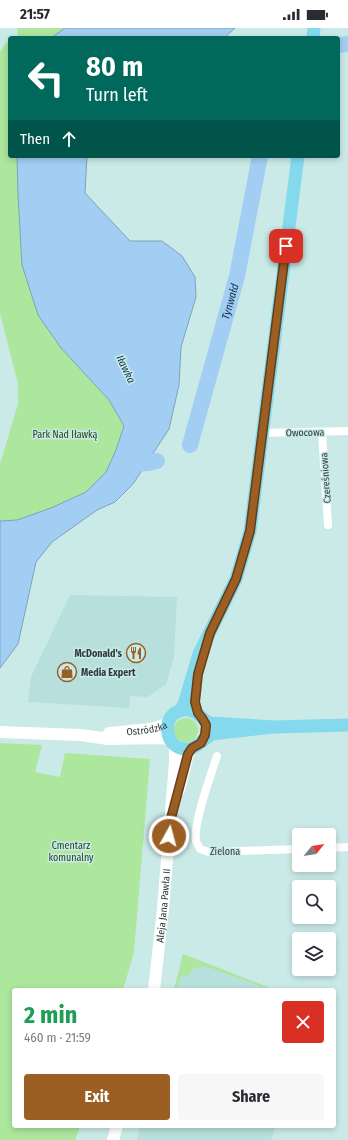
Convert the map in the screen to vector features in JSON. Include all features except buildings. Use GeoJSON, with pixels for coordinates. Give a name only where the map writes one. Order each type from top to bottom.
{"type":"FeatureCollection","features":[{"type":"Feature","properties":{"kind":"main road"},"geometry":{"type":"LineString","coordinates":[[180,711],[184,704],[199,654],[236,579],[250,531],[298,158]]}},
{"type":"Feature","properties":{"kind":"main road"},"geometry":{"type":"LineString","coordinates":[[203,740],[206,730],[195,702],[195,696],[198,674],[210,633]]}},
{"type":"Feature","properties":{"kind":"main road"},"geometry":{"type":"LineString","coordinates":[[180,711],[187,710],[210,723],[274,727]]}},
{"type":"Feature","properties":{"kind":"main road","name":"Ostródzka"},"geometry":{"type":"LineString","coordinates":[[81,736],[160,727],[168,723],[171,718],[180,711]]}},
{"type":"Feature","properties":{"kind":"main road"},"geometry":{"type":"LineString","coordinates":[[168,723],[167,732],[173,742]]}},
{"type":"Feature","properties":{"kind":"main road"},"geometry":{"type":"LineString","coordinates":[[192,748],[197,746],[212,734],[274,727],[348,725]]}},
{"type":"Feature","properties":{"kind":"main road","name":"Ostródzka"},"geometry":{"type":"LineString","coordinates":[[0,732],[81,736],[108,739],[162,738],[173,742],[182,748],[192,748]]}},
{"type":"Feature","properties":{"kind":"main road","name":"Aleja Jana Pawła II"},"geometry":{"type":"LineString","coordinates":[[154,988],[163,909],[175,762],[173,742]]}},
{"type":"Feature","properties":{"kind":"main road","name":"Aleja Jana Pawła II"},"geometry":{"type":"LineString","coordinates":[[170,822],[184,764],[192,748]]}},
{"type":"Feature","properties":{"kind":"main road"},"geometry":{"type":"LineString","coordinates":[[113,1140],[116,1128]]}},
{"type":"Feature","properties":{"kind":"main road"},"geometry":{"type":"LineString","coordinates":[[121,1140],[124,1128]]}},
{"type":"Feature","properties":{"kind":"street","name":"Owocowa"},"geometry":{"type":"LineString","coordinates":[[262,433],[348,431]]}},
{"type":"Feature","properties":{"kind":"street","name":"Czereśniowa"},"geometry":{"type":"LineString","coordinates":[[322,432],[328,525]]}},
{"type":"Feature","properties":{"kind":"street","name":"Zielona"},"geometry":{"type":"LineString","coordinates":[[216,756],[200,810],[196,842],[200,849],[210,852],[292,849]]}},
{"type":"Feature","properties":{"kind":"street"},"geometry":{"type":"LineString","coordinates":[[336,848],[348,847]]}},
{"type":"Feature","properties":{"kind":"shaded area"},"geometry":{"type":"Polygon","coordinates":[[[70,595],[177,597],[174,657],[166,684],[148,697],[130,696],[129,708],[28,702],[31,677],[70,595]]]}},
{"type":"Feature","properties":{"kind":"shaded area"},"geometry":{"type":"Polygon","coordinates":[[[183,954],[270,988],[174,988],[183,954]]]}},
{"type":"Feature","properties":{"kind":"shaded area"},"geometry":{"type":"Polygon","coordinates":[[[140,1128],[275,1128],[271,1140],[137,1140],[140,1128]]]}},
{"type":"Feature","properties":{"kind":"green space"},"geometry":{"type":"Polygon","coordinates":[[[17,28],[65,28],[54,36],[18,36],[17,28]]]}},
{"type":"Feature","properties":{"kind":"green space","name":"Park Nad Iławką"},"geometry":{"type":"Polygon","coordinates":[[[8,42],[8,158],[17,158],[17,169],[61,348],[109,400],[124,426],[116,450],[106,472],[86,492],[51,508],[17,520],[0,521],[0,464],[18,404],[18,384],[0,313],[0,52],[8,42]]]}},
{"type":"Feature","properties":{"kind":"green space"},"geometry":{"type":"Polygon","coordinates":[[[186,718],[191,719],[197,725],[197,735],[191,741],[186,742],[181,741],[175,735],[174,730],[175,725],[181,719],[186,718]]]}},
{"type":"Feature","properties":{"kind":"green space","name":"Cmentarz komunalny"},"geometry":{"type":"Polygon","coordinates":[[[0,743],[42,745],[35,772],[60,777],[65,753],[150,759],[134,952],[124,988],[12,988],[12,1128],[79,1128],[75,1140],[0,1140],[0,743]]]}},
{"type":"Feature","properties":{"kind":"green space"},"geometry":{"type":"Polygon","coordinates":[[[183,954],[270,988],[207,967],[198,967],[193,969],[188,976],[182,974],[177,988],[174,988],[183,954]]]}},
{"type":"Feature","properties":{"kind":"water"},"geometry":{"type":"Polygon","coordinates":[[[65,28],[235,28],[226,36],[54,36],[65,28]]]}},
{"type":"Feature","properties":{"kind":"water","name":"Iławka"},"geometry":{"type":"Polygon","coordinates":[[[17,158],[87,158],[85,193],[130,241],[162,241],[182,256],[195,277],[196,297],[181,347],[179,385],[169,429],[133,484],[115,502],[97,510],[52,542],[36,562],[18,644],[0,668],[0,521],[17,520],[51,508],[86,492],[106,472],[116,450],[124,426],[109,400],[61,348],[38,315],[22,265],[17,158]]]}},
{"type":"Feature","properties":{"kind":"waterway","name":"Tynwałd"},"geometry":{"type":"LineString","coordinates":[[340,45],[348,44]]}},
{"type":"Feature","properties":{"kind":"waterway","name":"Tynwałd"},"geometry":{"type":"LineString","coordinates":[[190,445],[237,276],[260,158]]}},
{"type":"Feature","properties":{"kind":"waterway","name":"Tynwałd"},"geometry":{"type":"LineString","coordinates":[[130,464],[157,461]]}},
{"type":"Feature","properties":{"kind":"place","name":"McDonald's"},"geometry":{"type":"Point","coordinates":[136,653]}},
{"type":"Feature","properties":{"kind":"place","name":"Media Expert"},"geometry":{"type":"Point","coordinates":[67,672]}},
{"type":"Feature","properties":{"kind":"route"},"geometry":{"type":"LineString","coordinates":[[169,836],[170,822],[180,787],[184,764],[192,748],[197,746],[203,740],[206,730],[206,725],[198,713],[195,702],[198,674],[210,633],[236,579],[250,531],[286,246]]}}]}
